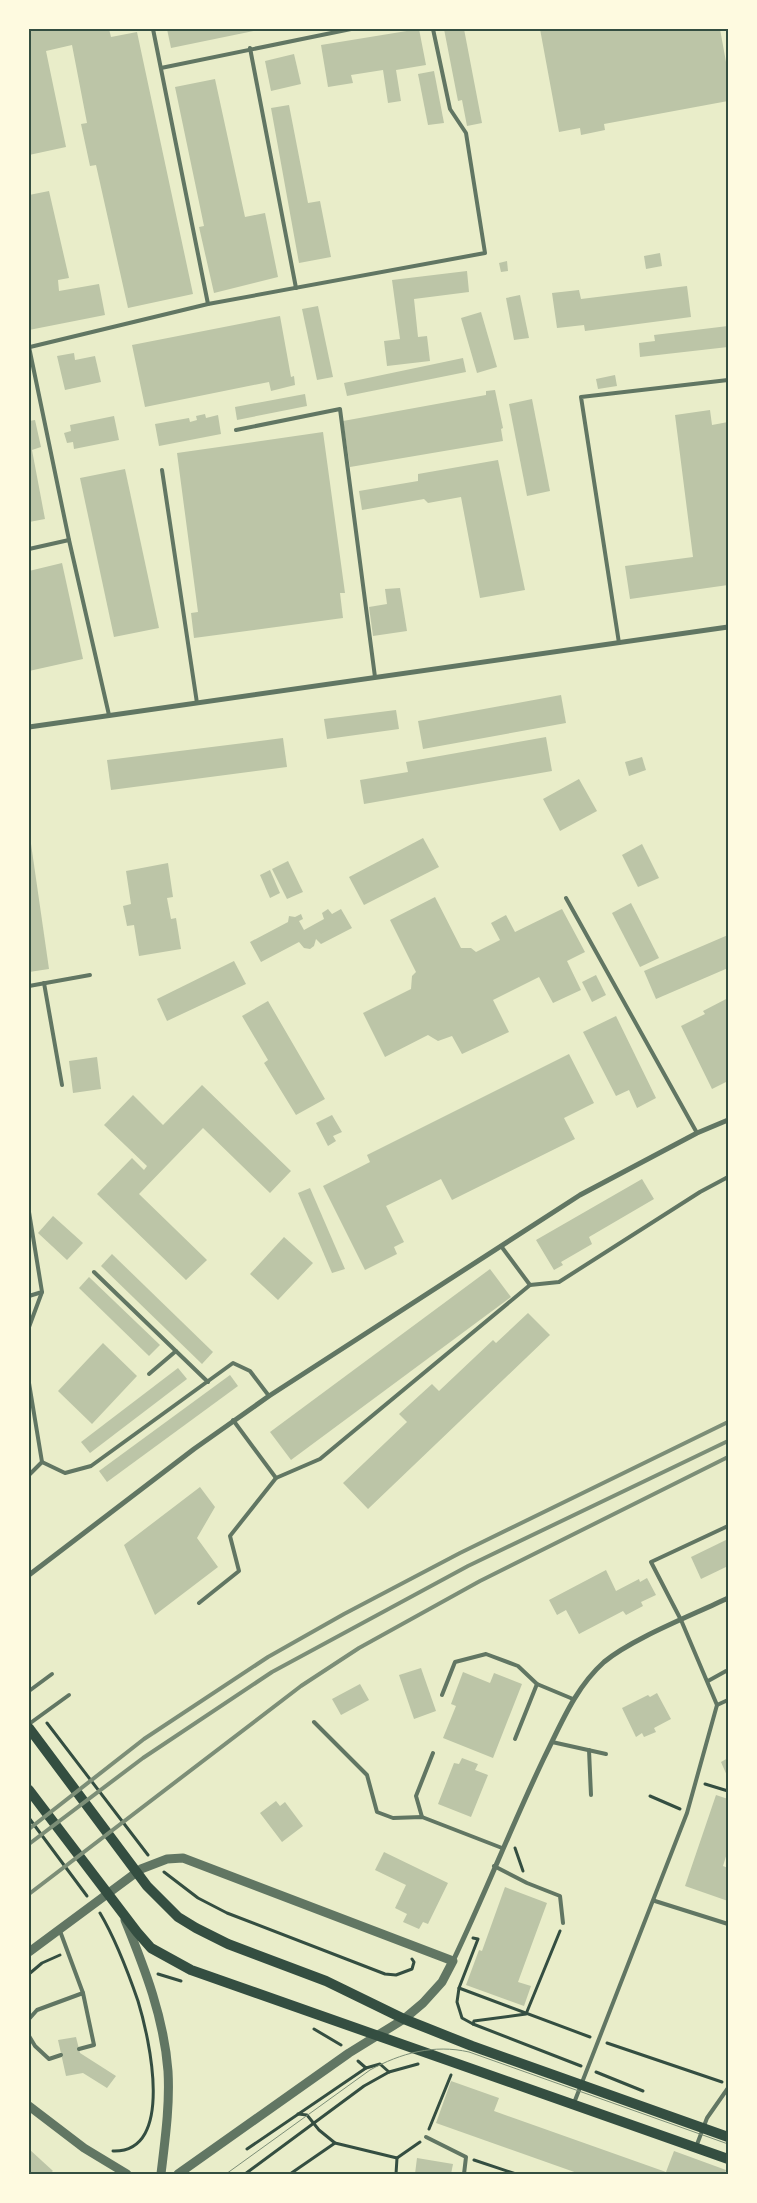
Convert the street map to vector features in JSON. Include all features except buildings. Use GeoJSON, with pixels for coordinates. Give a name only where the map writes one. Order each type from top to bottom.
{"type":"FeatureCollection","features":[{"type":"Feature","properties":{"kind":"main road"},"geometry":{"type":"LineString","coordinates":[[29,1728],[154,1893],[178,1917],[196,1928],[228,1944],[326,1981],[404,2018],[581,2085],[728,2137]]}},
{"type":"Feature","properties":{"kind":"main road"},"geometry":{"type":"LineString","coordinates":[[29,1790],[123,1916],[151,1948],[191,1970],[574,2103],[728,2159]]}},
{"type":"Feature","properties":{"kind":"street"},"geometry":{"type":"LineString","coordinates":[[29,727],[728,627]]}},
{"type":"Feature","properties":{"kind":"street"},"geometry":{"type":"LineString","coordinates":[[29,1575],[233,1420],[269,1396],[580,1195],[698,1133],[728,1120]]}},
{"type":"Feature","properties":{"kind":"street"},"geometry":{"type":"LineString","coordinates":[[178,2174],[350,2052],[404,2018],[423,2003],[442,1982],[453,1961],[509,1831],[573,1700],[587,1679],[606,1661],[631,1645],[728,1598]]}},
{"type":"Feature","properties":{"kind":"street"},"geometry":{"type":"LineString","coordinates":[[29,1952],[141,1870],[167,1859],[183,1858],[453,1961]]}},
{"type":"Feature","properties":{"kind":"street"},"geometry":{"type":"LineString","coordinates":[[123,1916],[146,1970],[162,2033],[168,2091],[161,2174]]}},
{"type":"Feature","properties":{"kind":"street"},"geometry":{"type":"LineString","coordinates":[[29,2106],[84,2148],[128,2174]]}},
{"type":"Feature","properties":{"kind":"lane"},"geometry":{"type":"LineString","coordinates":[[153,29],[208,304]]}},
{"type":"Feature","properties":{"kind":"lane"},"geometry":{"type":"LineString","coordinates":[[161,68],[250,48],[351,29]]}},
{"type":"Feature","properties":{"kind":"lane"},"geometry":{"type":"LineString","coordinates":[[110,715],[69,540],[29,347],[208,304],[485,253],[466,133],[450,109],[433,29]]}},
{"type":"Feature","properties":{"kind":"lane"},"geometry":{"type":"LineString","coordinates":[[250,48],[296,288]]}},
{"type":"Feature","properties":{"kind":"lane"},"geometry":{"type":"LineString","coordinates":[[619,643],[580,397],[728,380]]}},
{"type":"Feature","properties":{"kind":"lane"},"geometry":{"type":"LineString","coordinates":[[236,430],[340,409],[375,678]]}},
{"type":"Feature","properties":{"kind":"lane"},"geometry":{"type":"LineString","coordinates":[[162,470],[197,703]]}},
{"type":"Feature","properties":{"kind":"lane"},"geometry":{"type":"LineString","coordinates":[[29,549],[69,540]]}},
{"type":"Feature","properties":{"kind":"lane"},"geometry":{"type":"LineString","coordinates":[[566,898],[698,1133]]}},
{"type":"Feature","properties":{"kind":"lane"},"geometry":{"type":"LineString","coordinates":[[29,986],[90,975]]}},
{"type":"Feature","properties":{"kind":"lane"},"geometry":{"type":"LineString","coordinates":[[44,983],[62,1085]]}},
{"type":"Feature","properties":{"kind":"lane"},"geometry":{"type":"LineString","coordinates":[[199,1603],[239,1571],[230,1536],[276,1478],[320,1459],[530,1285],[559,1282],[700,1192],[728,1177]]}},
{"type":"Feature","properties":{"kind":"lane"},"geometry":{"type":"LineString","coordinates":[[29,1212],[42,1292],[29,1327]]}},
{"type":"Feature","properties":{"kind":"lane"},"geometry":{"type":"LineString","coordinates":[[500,1246],[530,1285]]}},
{"type":"Feature","properties":{"kind":"lane"},"geometry":{"type":"LineString","coordinates":[[94,1272],[208,1382]]}},
{"type":"Feature","properties":{"kind":"lane"},"geometry":{"type":"LineString","coordinates":[[29,1296],[42,1292]]}},
{"type":"Feature","properties":{"kind":"lane"},"geometry":{"type":"LineString","coordinates":[[149,1374],[176,1351]]}},
{"type":"Feature","properties":{"kind":"lane"},"geometry":{"type":"LineString","coordinates":[[42,1462],[65,1473],[91,1466],[233,1363],[250,1371],[269,1396]]}},
{"type":"Feature","properties":{"kind":"lane"},"geometry":{"type":"LineString","coordinates":[[29,1383],[42,1462]]}},
{"type":"Feature","properties":{"kind":"lane"},"geometry":{"type":"LineString","coordinates":[[233,1420],[276,1478]]}},
{"type":"Feature","properties":{"kind":"lane"},"geometry":{"type":"LineString","coordinates":[[29,1475],[42,1462]]}},
{"type":"Feature","properties":{"kind":"lane"},"geometry":{"type":"LineString","coordinates":[[574,2103],[655,1901],[687,1813],[717,1705],[681,1620],[651,1562],[728,1526]]}},
{"type":"Feature","properties":{"kind":"lane"},"geometry":{"type":"LineString","coordinates":[[442,1695],[455,1662],[486,1654],[518,1666],[537,1684],[573,1700]]}},
{"type":"Feature","properties":{"kind":"lane"},"geometry":{"type":"LineString","coordinates":[[708,1681],[726,1671]]}},
{"type":"Feature","properties":{"kind":"lane"},"geometry":{"type":"LineString","coordinates":[[29,1691],[52,1674]]}},
{"type":"Feature","properties":{"kind":"lane"},"geometry":{"type":"LineString","coordinates":[[515,1739],[537,1684]]}},
{"type":"Feature","properties":{"kind":"lane"},"geometry":{"type":"LineString","coordinates":[[29,1724],[69,1695]]}},
{"type":"Feature","properties":{"kind":"lane"},"geometry":{"type":"LineString","coordinates":[[717,1705],[728,1700]]}},
{"type":"Feature","properties":{"kind":"lane"},"geometry":{"type":"LineString","coordinates":[[314,1722],[367,1775],[377,1812],[394,1818],[422,1816],[502,1848]]}},
{"type":"Feature","properties":{"kind":"lane"},"geometry":{"type":"LineString","coordinates":[[552,1742],[606,1754]]}},
{"type":"Feature","properties":{"kind":"lane"},"geometry":{"type":"LineString","coordinates":[[588,1750],[591,1795]]}},
{"type":"Feature","properties":{"kind":"lane"},"geometry":{"type":"LineString","coordinates":[[422,1816],[416,1796],[434,1753]]}},
{"type":"Feature","properties":{"kind":"lane"},"geometry":{"type":"LineString","coordinates":[[494,1866],[527,1883],[560,1896],[563,1923]]}},
{"type":"Feature","properties":{"kind":"lane"},"geometry":{"type":"LineString","coordinates":[[655,1901],[728,1924]]}},
{"type":"Feature","properties":{"kind":"lane"},"geometry":{"type":"LineString","coordinates":[[59,1929],[83,1993],[94,2045],[79,2049]]}},
{"type":"Feature","properties":{"kind":"lane"},"geometry":{"type":"LineString","coordinates":[[29,2019],[37,2010],[83,1993]]}},
{"type":"Feature","properties":{"kind":"lane"},"geometry":{"type":"LineString","coordinates":[[29,2036],[35,2046],[49,2058],[61,2055]]}},
{"type":"Feature","properties":{"kind":"lane"},"geometry":{"type":"LineString","coordinates":[[696,2147],[707,2118],[728,2088]]}},
{"type":"Feature","properties":{"kind":"lane"},"geometry":{"type":"LineString","coordinates":[[426,2138],[466,2157],[464,2174]]}},
{"type":"Feature","properties":{"kind":"path"},"geometry":{"type":"LineString","coordinates":[[46,1721],[150,1856]]}},
{"type":"Feature","properties":{"kind":"path"},"geometry":{"type":"LineString","coordinates":[[697,1782],[728,1791]]}},
{"type":"Feature","properties":{"kind":"path"},"geometry":{"type":"LineString","coordinates":[[650,1796],[687,1813]]}},
{"type":"Feature","properties":{"kind":"path"},"geometry":{"type":"LineString","coordinates":[[29,1818],[93,1904]]}},
{"type":"Feature","properties":{"kind":"path"},"geometry":{"type":"LineString","coordinates":[[509,1831],[527,1883]]}},
{"type":"Feature","properties":{"kind":"path"},"geometry":{"type":"LineString","coordinates":[[160,1868],[172,1880],[198,1898],[245,1921],[385,1974],[396,1975],[412,1969],[414,1962],[410,1957]]}},
{"type":"Feature","properties":{"kind":"path"},"geometry":{"type":"LineString","coordinates":[[99,1912],[124,1963],[142,2015],[152,2074],[152,2108],[148,2130],[143,2139],[123,2151],[109,2151]]}},
{"type":"Feature","properties":{"kind":"path"},"geometry":{"type":"LineString","coordinates":[[473,2024],[474,2022],[526,2014],[563,1923]]}},
{"type":"Feature","properties":{"kind":"path"},"geometry":{"type":"LineString","coordinates":[[478,1940],[459,1988],[457,2002],[462,2018],[652,2095]]}},
{"type":"Feature","properties":{"kind":"path"},"geometry":{"type":"LineString","coordinates":[[29,1974],[42,1963],[67,1951]]}},
{"type":"Feature","properties":{"kind":"path"},"geometry":{"type":"LineString","coordinates":[[158,1974],[189,1984]]}},
{"type":"Feature","properties":{"kind":"path"},"geometry":{"type":"LineString","coordinates":[[306,2026],[330,2037],[350,2052],[366,2068]]}},
{"type":"Feature","properties":{"kind":"path"},"geometry":{"type":"LineString","coordinates":[[247,2150],[366,2068],[380,2064],[389,2072]]}},
{"type":"Feature","properties":{"kind":"path"},"geometry":{"type":"LineString","coordinates":[[298,2114],[307,2115],[335,2143],[397,2158],[426,2138],[452,2074]]}},
{"type":"Feature","properties":{"kind":"path"},"geometry":{"type":"LineString","coordinates":[[245,2174],[364,2086]]}},
{"type":"Feature","properties":{"kind":"path"},"geometry":{"type":"LineString","coordinates":[[290,2174],[335,2143]]}},
{"type":"Feature","properties":{"kind":"path"},"geometry":{"type":"LineString","coordinates":[[466,2157],[516,2174]]}},
{"type":"Feature","properties":{"kind":"path"},"geometry":{"type":"LineString","coordinates":[[396,2174],[397,2158]]}},
{"type":"Feature","properties":{"kind":"tram line"},"geometry":{"type":"LineString","coordinates":[[226,2174],[370,2070],[406,2055],[443,2049],[469,2052],[728,2144]]}},
{"type":"Feature","properties":{"kind":"railway"},"geometry":{"type":"LineString","coordinates":[[29,1829],[144,1739],[268,1657],[344,1614],[460,1553],[728,1422]]}},
{"type":"Feature","properties":{"kind":"railway"},"geometry":{"type":"LineString","coordinates":[[29,1844],[143,1758],[272,1672],[468,1566],[728,1441]]}},
{"type":"Feature","properties":{"kind":"railway"},"geometry":{"type":"LineString","coordinates":[[29,1894],[301,1686],[359,1648],[480,1581],[728,1457]]}}]}
